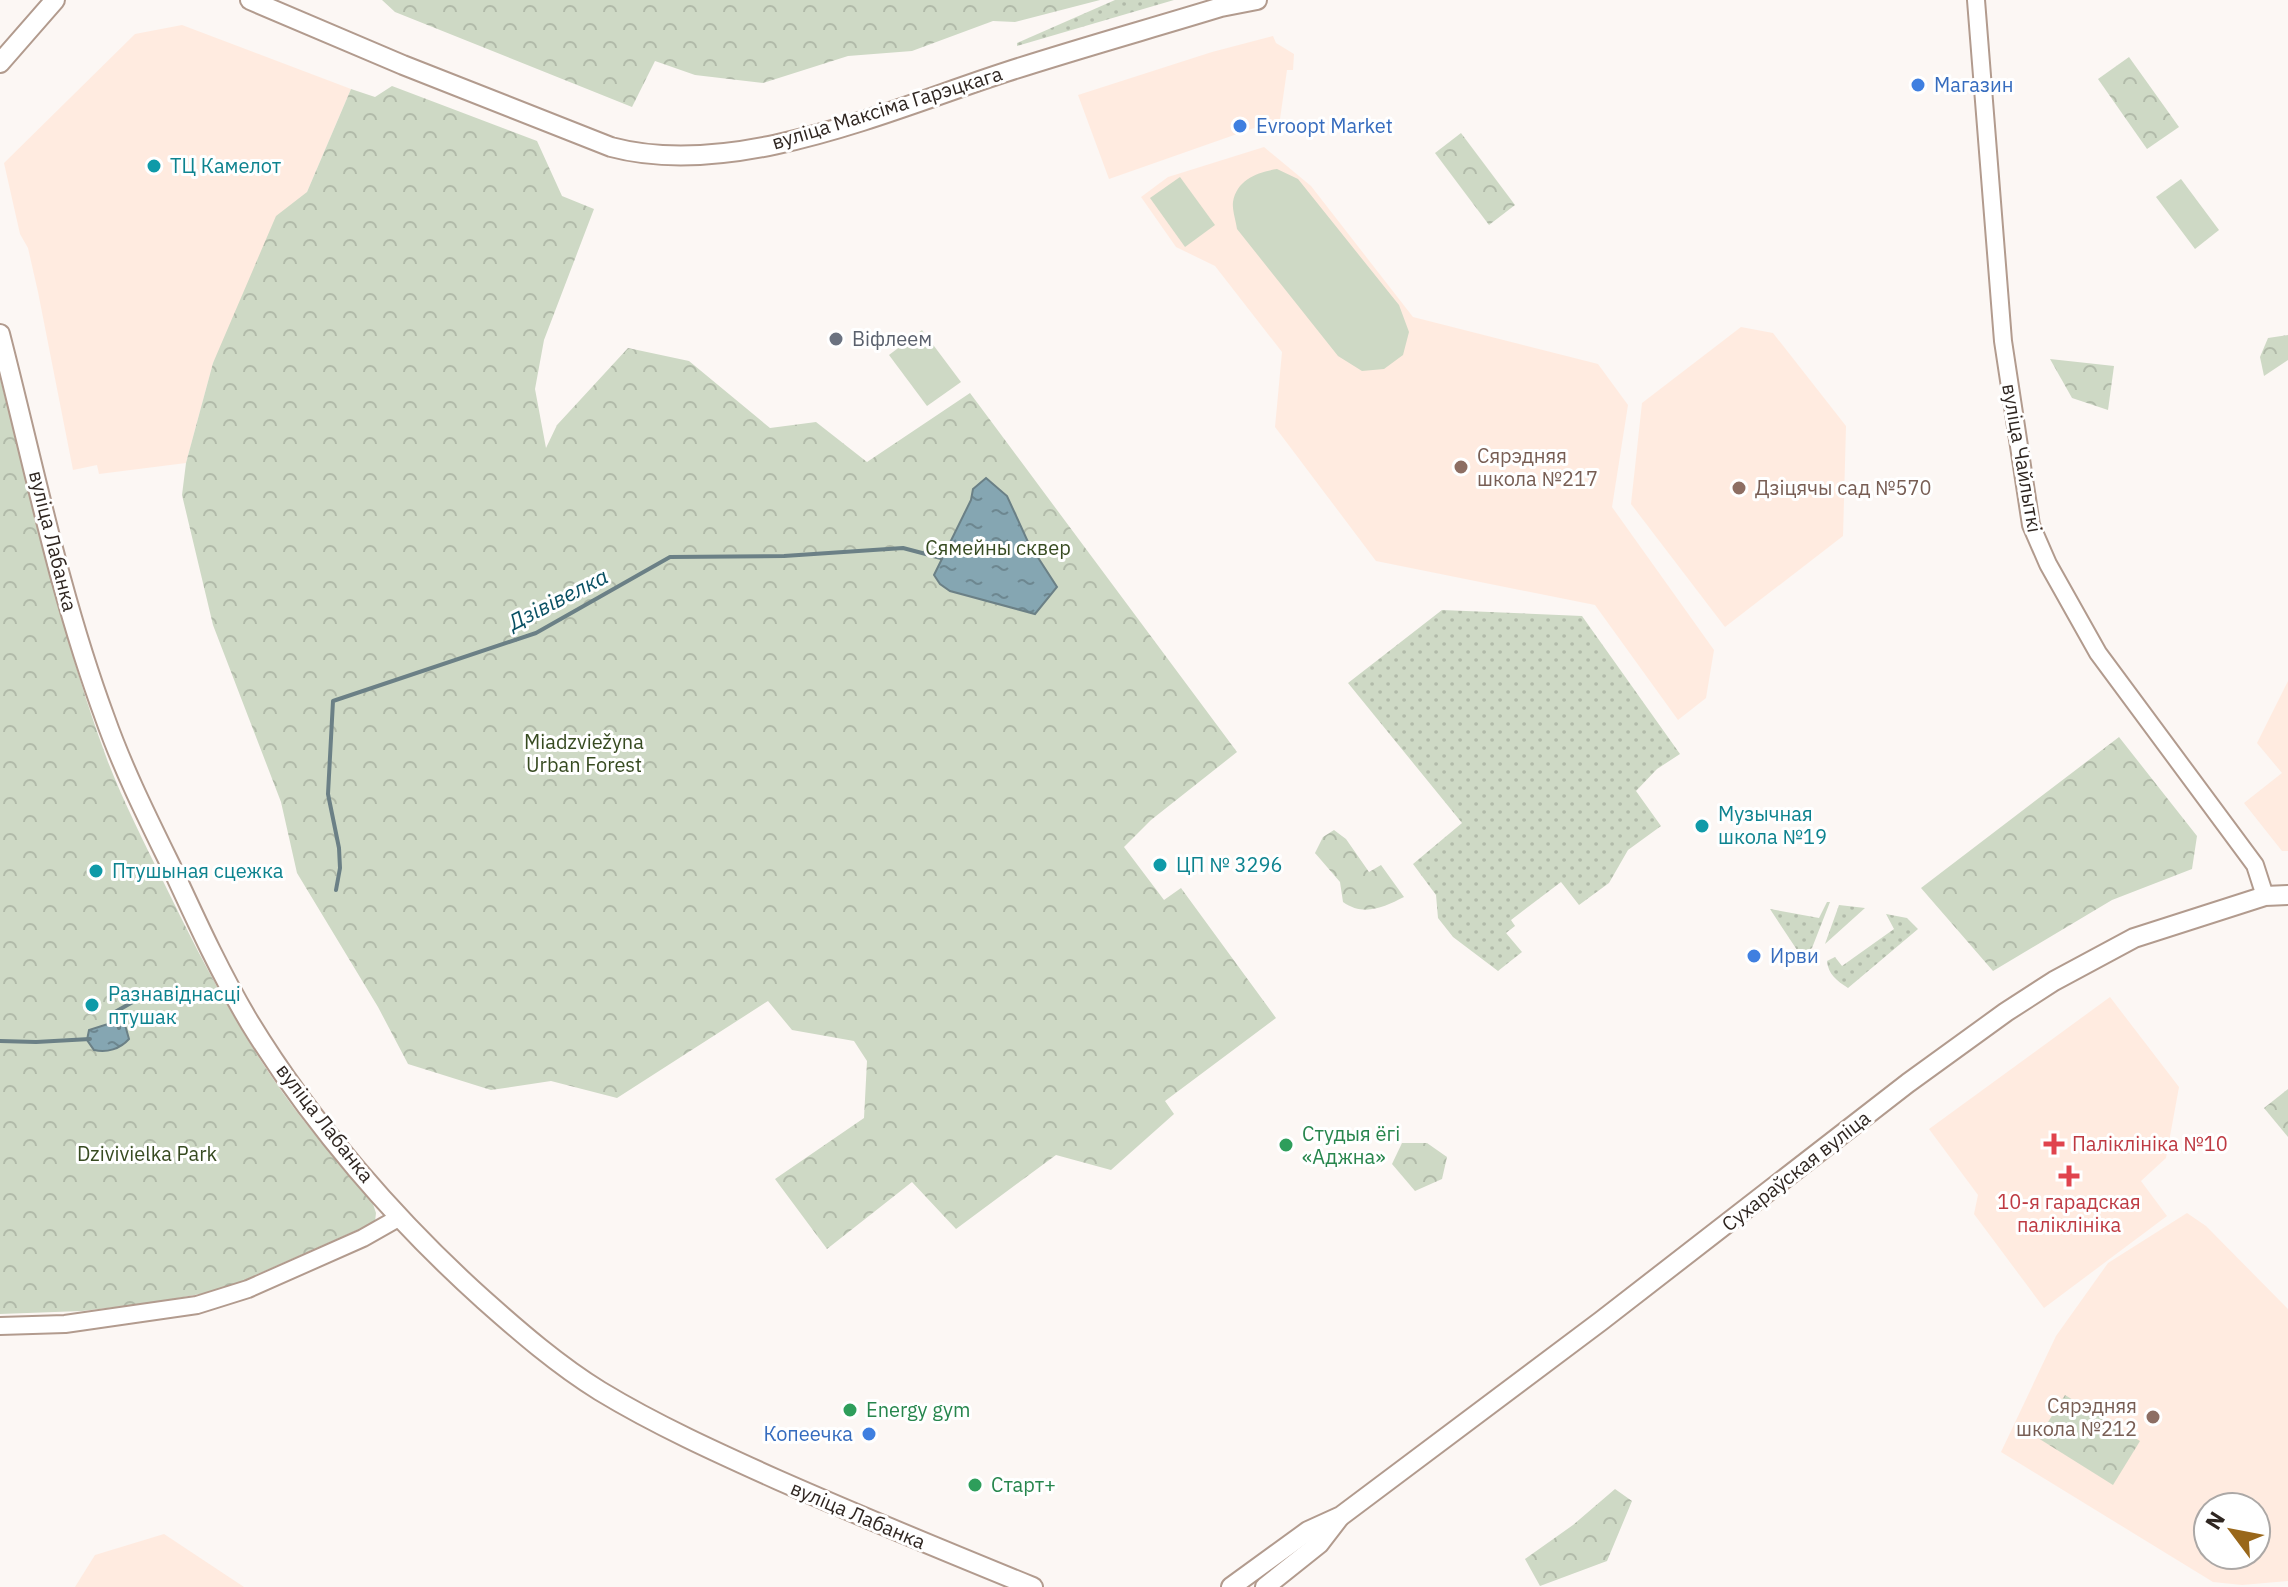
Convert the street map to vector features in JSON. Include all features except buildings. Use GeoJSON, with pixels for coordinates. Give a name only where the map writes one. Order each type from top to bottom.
{"type":"FeatureCollection","features":[{"type":"Feature","properties":{"kind":"main road"},"geometry":{"type":"LineString","coordinates":[[0,63],[55,0]]}},
{"type":"Feature","properties":{"kind":"main road","name":"вуліца Максіма Гарэцкага"},"geometry":{"type":"LineString","coordinates":[[250,0],[403,65],[611,147],[639,154],[693,156],[775,145],[859,121],[1008,71],[1221,7],[1257,0]]}},
{"type":"Feature","properties":{"kind":"main road","name":"вуліца Лабанка"},"geometry":{"type":"LineString","coordinates":[[0,334],[71,611],[105,719],[136,793],[250,1024],[309,1107],[400,1217],[462,1280],[523,1334],[599,1390],[711,1450],[838,1507],[1033,1587]]}},
{"type":"Feature","properties":{"kind":"main road","name":"Сухараўская вуліца"},"geometry":{"type":"LineString","coordinates":[[1231,1587],[1308,1531],[1341,1516],[1625,1303],[1908,1083],[2006,1012],[2064,975],[2134,938],[2265,896],[2288,895]]}},
{"type":"Feature","properties":{"kind":"main road","name":"Сухараўская вуліца"},"geometry":{"type":"LineString","coordinates":[[1265,1587],[1319,1544],[1341,1516]]}},
{"type":"Feature","properties":{"kind":"street","name":"вуліца Чайлыткі"},"geometry":{"type":"LineString","coordinates":[[1976,0],[2003,341],[2031,525],[2048,564],[2098,653],[2255,865],[2265,896]]}},
{"type":"Feature","properties":{"kind":"street"},"geometry":{"type":"LineString","coordinates":[[0,1326],[105,1320],[197,1305],[248,1289],[363,1238],[400,1217]]}},
{"type":"Feature","properties":{"kind":"shaded area"},"geometry":{"type":"Polygon","coordinates":[[[182,25],[351,89],[307,192],[213,363],[186,463],[99,474],[97,465],[73,470],[38,292],[28,248],[20,234],[4,163],[135,34],[182,25]]]}},
{"type":"Feature","properties":{"kind":"shaded area"},"geometry":{"type":"Polygon","coordinates":[[[1273,36],[1276,43],[1294,54],[1293,70],[1287,70],[1280,119],[1109,179],[1078,95],[1273,36]]]}},
{"type":"Feature","properties":{"kind":"shaded area","name":"Сярэдняя школа №217"},"geometry":{"type":"Polygon","coordinates":[[[1264,147],[1311,186],[1413,317],[1598,364],[1628,405],[1612,507],[1714,650],[1706,698],[1678,720],[1595,605],[1376,561],[1275,427],[1282,352],[1215,266],[1176,247],[1141,197],[1168,177],[1264,147]]]}},
{"type":"Feature","properties":{"kind":"shaded area","name":"Дзіцячы сад №570"},"geometry":{"type":"Polygon","coordinates":[[[1741,327],[1773,333],[1846,426],[1843,536],[1725,627],[1631,504],[1642,403],[1741,327]]]}},
{"type":"Feature","properties":{"kind":"shaded area"},"geometry":{"type":"Polygon","coordinates":[[[2288,681],[2288,851],[2282,851],[2244,803],[2282,773],[2257,743],[2288,681]]]}},
{"type":"Feature","properties":{"kind":"shaded area","name":"Паліклініка №10"},"geometry":{"type":"Polygon","coordinates":[[[2110,997],[2179,1087],[2166,1158],[2141,1181],[2167,1216],[2044,1308],[1974,1214],[1978,1195],[1929,1129],[2110,997]]]}},
{"type":"Feature","properties":{"kind":"shaded area","name":"Сярэдняя школа №212"},"geometry":{"type":"Polygon","coordinates":[[[2187,1213],[2206,1226],[2288,1309],[2288,1581],[2242,1585],[2213,1582],[2195,1571],[2272,1571],[2272,1491],[2192,1491],[2192,1569],[2001,1452],[2056,1336],[2108,1263],[2187,1213]]]}},
{"type":"Feature","properties":{"kind":"shaded area"},"geometry":{"type":"Polygon","coordinates":[[[164,1534],[244,1587],[75,1587],[95,1555],[164,1534]]]}},
{"type":"Feature","properties":{"kind":"green space"},"geometry":{"type":"Polygon","coordinates":[[[382,0],[1100,0],[1015,22],[993,21],[912,51],[848,56],[763,83],[695,75],[655,61],[632,107],[395,12],[382,0]]]}},
{"type":"Feature","properties":{"kind":"green space"},"geometry":{"type":"Polygon","coordinates":[[[1115,0],[1174,0],[1017,46],[1017,43],[1115,0]]]}},
{"type":"Feature","properties":{"kind":"green space"},"geometry":{"type":"Polygon","coordinates":[[[2129,57],[2179,127],[2147,149],[2098,79],[2129,57]]]}},
{"type":"Feature","properties":{"kind":"green space","name":"Miadzviežyna Urban Forest"},"geometry":{"type":"Polygon","coordinates":[[[392,86],[537,141],[562,196],[594,209],[544,340],[535,389],[546,448],[557,425],[628,348],[689,361],[770,428],[816,422],[867,462],[970,393],[1237,752],[1151,820],[1124,847],[1164,900],[1181,888],[1276,1018],[1165,1101],[1174,1114],[1111,1170],[1056,1155],[956,1229],[912,1182],[827,1249],[775,1179],[864,1118],[867,1061],[854,1041],[792,1030],[768,1001],[617,1098],[551,1081],[491,1090],[408,1064],[378,1007],[297,873],[281,802],[213,625],[182,495],[186,463],[213,363],[276,216],[307,192],[351,89],[375,97],[392,86]]]}},
{"type":"Feature","properties":{"kind":"green space"},"geometry":{"type":"Polygon","coordinates":[[[1461,133],[1515,205],[1489,225],[1435,153],[1461,133]]]}},
{"type":"Feature","properties":{"kind":"green space"},"geometry":{"type":"Polygon","coordinates":[[[1277,169],[1298,179],[1399,305],[1409,332],[1403,355],[1384,369],[1362,371],[1338,356],[1237,229],[1233,205],[1239,188],[1256,175],[1277,169]]]}},
{"type":"Feature","properties":{"kind":"green space"},"geometry":{"type":"Polygon","coordinates":[[[1180,177],[1215,225],[1185,247],[1150,198],[1180,177]]]}},
{"type":"Feature","properties":{"kind":"green space"},"geometry":{"type":"Polygon","coordinates":[[[2181,179],[2219,230],[2195,249],[2156,197],[2181,179]]]}},
{"type":"Feature","properties":{"kind":"green space"},"geometry":{"type":"Polygon","coordinates":[[[922,330],[961,382],[927,406],[889,355],[922,330]]]}},
{"type":"Feature","properties":{"kind":"green space"},"geometry":{"type":"Polygon","coordinates":[[[2288,335],[2288,360],[2264,376],[2260,357],[2268,338],[2288,335]]]}},
{"type":"Feature","properties":{"kind":"green space"},"geometry":{"type":"Polygon","coordinates":[[[2050,359],[2114,366],[2108,410],[2072,398],[2050,359]]]}},
{"type":"Feature","properties":{"kind":"green space","name":"Dzivivielka Park"},"geometry":{"type":"Polygon","coordinates":[[[0,378],[62,620],[121,793],[193,941],[240,1027],[294,1108],[372,1201],[376,1213],[375,1222],[222,1290],[82,1311],[0,1314],[0,378]]]}},
{"type":"Feature","properties":{"kind":"green space"},"geometry":{"type":"Polygon","coordinates":[[[1442,610],[1582,616],[1680,754],[1657,769],[1636,791],[1661,826],[1628,850],[1609,883],[1579,905],[1561,882],[1511,920],[1515,926],[1506,933],[1522,952],[1498,971],[1453,937],[1438,918],[1436,895],[1413,864],[1462,823],[1348,683],[1442,610]]]}},
{"type":"Feature","properties":{"kind":"green space"},"geometry":{"type":"Polygon","coordinates":[[[2119,737],[2197,836],[2192,869],[2112,900],[1993,971],[1921,888],[2119,737]]]}},
{"type":"Feature","properties":{"kind":"green space"},"geometry":{"type":"Polygon","coordinates":[[[1334,830],[1346,839],[1369,872],[1381,865],[1404,897],[1366,910],[1343,902],[1340,882],[1315,853],[1323,837],[1334,830]]]}},
{"type":"Feature","properties":{"kind":"green space"},"geometry":{"type":"Polygon","coordinates":[[[1827,902],[1830,902],[1812,948],[1801,956],[1770,909],[1819,918],[1827,902]]]}},
{"type":"Feature","properties":{"kind":"green space"},"geometry":{"type":"Polygon","coordinates":[[[1839,905],[1865,908],[1825,944],[1839,905]]]}},
{"type":"Feature","properties":{"kind":"green space"},"geometry":{"type":"Polygon","coordinates":[[[1886,914],[1907,918],[1918,929],[1848,988],[1834,977],[1827,961],[1835,957],[1842,966],[1894,929],[1886,914]]]}},
{"type":"Feature","properties":{"kind":"green space"},"geometry":{"type":"Polygon","coordinates":[[[2288,1089],[2288,1137],[2264,1108],[2288,1089]]]}},
{"type":"Feature","properties":{"kind":"green space"},"geometry":{"type":"Polygon","coordinates":[[[1402,1143],[1427,1143],[1447,1157],[1442,1179],[1415,1191],[1392,1164],[1402,1143]]]}},
{"type":"Feature","properties":{"kind":"green space"},"geometry":{"type":"Polygon","coordinates":[[[2065,1395],[2140,1441],[2113,1485],[2038,1438],[2065,1395]]]}},
{"type":"Feature","properties":{"kind":"green space"},"geometry":{"type":"Polygon","coordinates":[[[1615,1489],[1632,1501],[1607,1561],[1540,1586],[1525,1559],[1573,1525],[1615,1489]]]}},
{"type":"Feature","properties":{"kind":"water"},"geometry":{"type":"Polygon","coordinates":[[[986,478],[1007,496],[1028,542],[1057,587],[1035,614],[950,591],[934,575],[971,500],[973,489],[986,478]]]}},
{"type":"Feature","properties":{"kind":"water"},"geometry":{"type":"Polygon","coordinates":[[[111,1023],[125,1025],[129,1039],[113,1049],[94,1050],[87,1040],[89,1030],[111,1023]]]}},
{"type":"Feature","properties":{"kind":"waterway","name":"Дзівівелка"},"geometry":{"type":"LineString","coordinates":[[336,890],[340,868],[339,848],[328,794],[333,701],[536,633],[670,557],[784,556],[903,548],[941,558]]}},
{"type":"Feature","properties":{"kind":"waterway","name":"Дзівівелка"},"geometry":{"type":"LineString","coordinates":[[119,1028],[115,1012],[154,990]]}},
{"type":"Feature","properties":{"kind":"waterway","name":"Дзівівелка"},"geometry":{"type":"LineString","coordinates":[[0,1041],[90,1039]]}},
{"type":"Feature","properties":{"kind":"place","name":"Магазин"},"geometry":{"type":"Point","coordinates":[1918,85]}},
{"type":"Feature","properties":{"kind":"place","name":"Evroopt Market"},"geometry":{"type":"Point","coordinates":[1240,126]}},
{"type":"Feature","properties":{"kind":"place","name":"ТЦ Камелот"},"geometry":{"type":"Point","coordinates":[154,166]}},
{"type":"Feature","properties":{"kind":"place","name":"Віфлеем"},"geometry":{"type":"Point","coordinates":[836,339]}},
{"type":"Feature","properties":{"kind":"place","name":"Сярэдняя школа №217"},"geometry":{"type":"Point","coordinates":[1461,467]}},
{"type":"Feature","properties":{"kind":"place","name":"Дзіцячы сад №570"},"geometry":{"type":"Point","coordinates":[1739,488]}},
{"type":"Feature","properties":{"kind":"place","name":"Музычная школа №19"},"geometry":{"type":"Point","coordinates":[1702,826]}},
{"type":"Feature","properties":{"kind":"place","name":"ЦП № 3296"},"geometry":{"type":"Point","coordinates":[1160,865]}},
{"type":"Feature","properties":{"kind":"place","name":"Птушыная сцежка"},"geometry":{"type":"Point","coordinates":[96,871]}},
{"type":"Feature","properties":{"kind":"place","name":"Ирви"},"geometry":{"type":"Point","coordinates":[1754,956]}},
{"type":"Feature","properties":{"kind":"place","name":"Разнавіднасці птушак"},"geometry":{"type":"Point","coordinates":[92,1005]}},
{"type":"Feature","properties":{"kind":"place","name":"Паліклініка №10"},"geometry":{"type":"Point","coordinates":[2054,1144]}},
{"type":"Feature","properties":{"kind":"place","name":"Студыя ёгі «Аджна»"},"geometry":{"type":"Point","coordinates":[1286,1145]}},
{"type":"Feature","properties":{"kind":"place","name":"10-я гарадская паліклініка"},"geometry":{"type":"Point","coordinates":[2069,1176]}},
{"type":"Feature","properties":{"kind":"place","name":"Energy gym"},"geometry":{"type":"Point","coordinates":[850,1410]}},
{"type":"Feature","properties":{"kind":"place","name":"Сярэдняя школа №212"},"geometry":{"type":"Point","coordinates":[2153,1417]}},
{"type":"Feature","properties":{"kind":"place","name":"Копеечка"},"geometry":{"type":"Point","coordinates":[869,1434]}},
{"type":"Feature","properties":{"kind":"place","name":"Старт+"},"geometry":{"type":"Point","coordinates":[975,1485]}},
{"type":"Feature","properties":{"kind":"park label","name":"Сямейны сквер"},"geometry":{"type":"Point","coordinates":[998,548]}}]}
